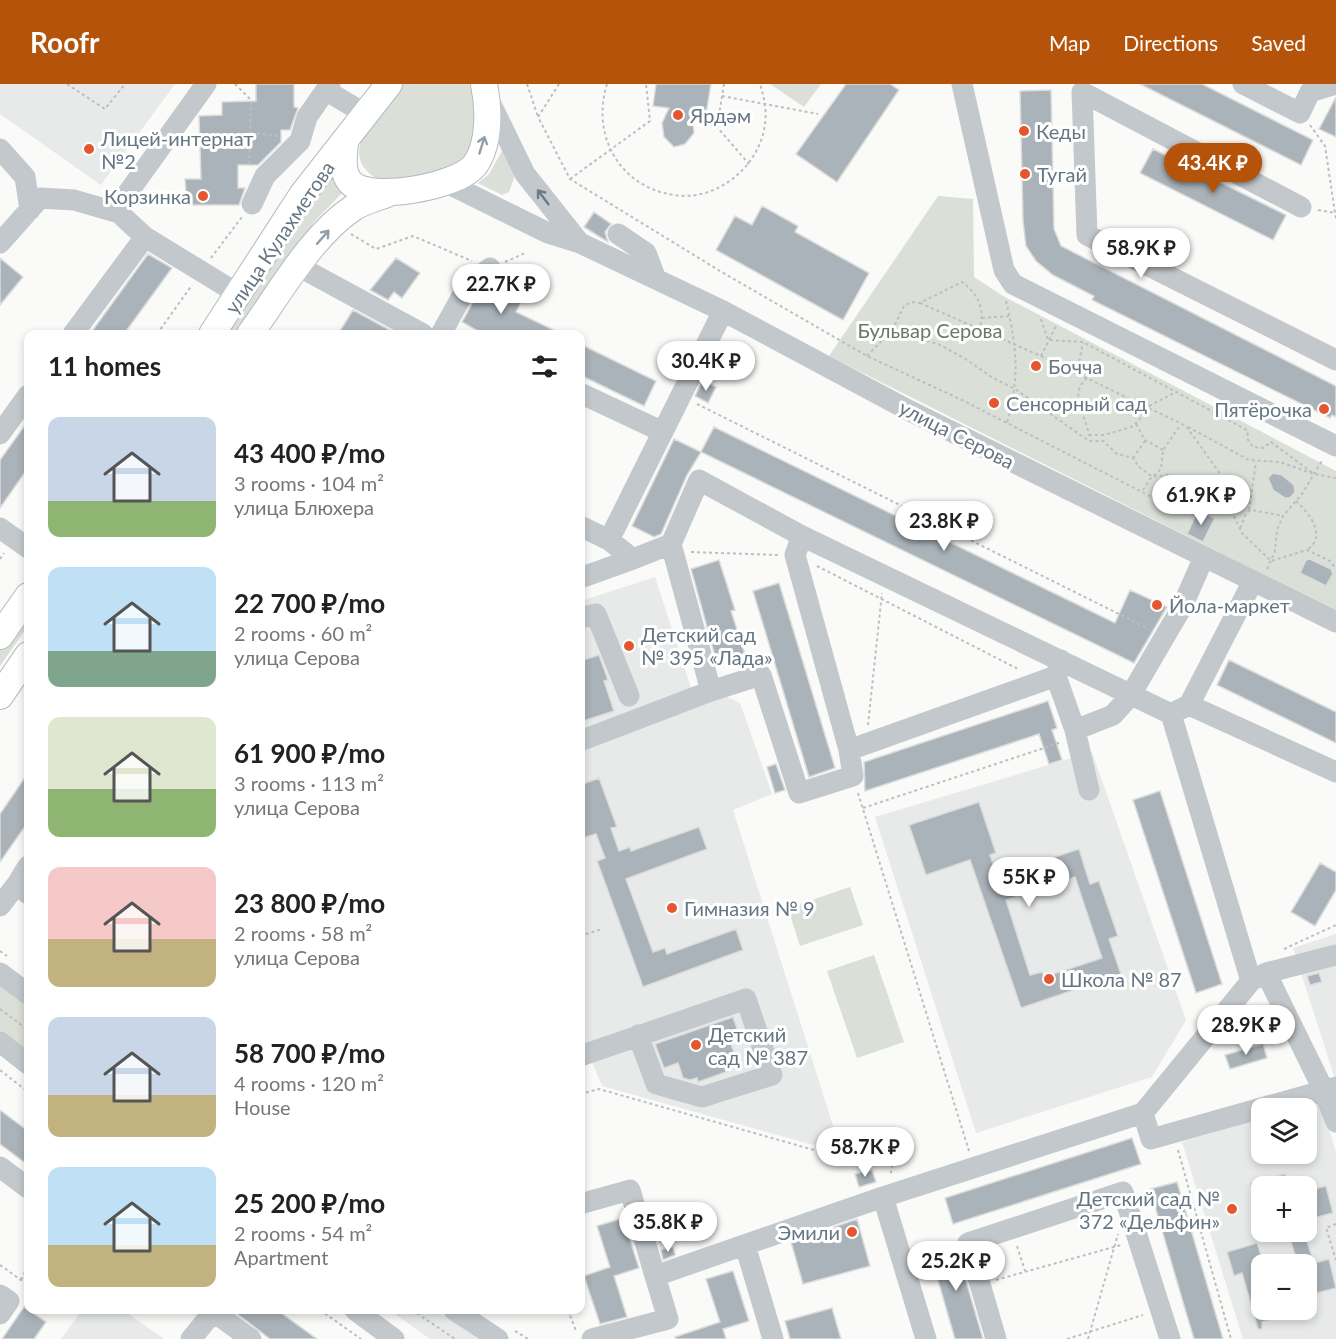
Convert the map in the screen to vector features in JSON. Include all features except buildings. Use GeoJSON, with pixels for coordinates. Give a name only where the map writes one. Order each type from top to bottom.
{"type":"FeatureCollection","features":[{"type":"Feature","properties":{"kind":"main road","name":"улица Кулахметова"},"geometry":{"type":"LineString","coordinates":[[216,330],[302,195],[367,115],[389,84]]}},
{"type":"Feature","properties":{"kind":"main road"},"geometry":{"type":"LineString","coordinates":[[345,142],[343,161],[350,181],[363,190],[393,191],[447,183],[462,176],[475,165],[484,143],[485,87]]}},
{"type":"Feature","properties":{"kind":"main road","name":"улица Кулахметова"},"geometry":{"type":"LineString","coordinates":[[253,330],[298,266],[335,223],[354,207],[393,191]]}},
{"type":"Feature","properties":{"kind":"main road"},"geometry":{"type":"LineString","coordinates":[[0,636],[24,602]]}},
{"type":"Feature","properties":{"kind":"main road"},"geometry":{"type":"LineString","coordinates":[[0,696],[24,661]]}},
{"type":"Feature","properties":{"kind":"street"},"geometry":{"type":"LineString","coordinates":[[119,213],[122,201],[206,84]]}},
{"type":"Feature","properties":{"kind":"street"},"geometry":{"type":"LineString","coordinates":[[962,84],[1013,284],[1334,446]]}},
{"type":"Feature","properties":{"kind":"street"},"geometry":{"type":"LineString","coordinates":[[1243,84],[1300,113],[1310,92],[1336,84]]}},
{"type":"Feature","properties":{"kind":"street","name":"улица Серова"},"geometry":{"type":"LineString","coordinates":[[485,87],[525,174],[580,243]]}},
{"type":"Feature","properties":{"kind":"street"},"geometry":{"type":"LineString","coordinates":[[252,204],[265,176],[300,141],[307,117],[329,88],[367,115]]}},
{"type":"Feature","properties":{"kind":"street"},"geometry":{"type":"LineString","coordinates":[[1082,88],[1300,207]]}},
{"type":"Feature","properties":{"kind":"street"},"geometry":{"type":"LineString","coordinates":[[1082,88],[1087,235],[1336,360]]}},
{"type":"Feature","properties":{"kind":"street"},"geometry":{"type":"LineString","coordinates":[[0,149],[25,177],[30,210]]}},
{"type":"Feature","properties":{"kind":"street","name":"улица Серова"},"geometry":{"type":"LineString","coordinates":[[447,183],[548,233],[580,243],[723,311],[910,411],[1204,557],[1258,579],[1336,622]]}},
{"type":"Feature","properties":{"kind":"street"},"geometry":{"type":"LineString","coordinates":[[0,243],[40,198],[74,200],[119,213],[145,237],[240,295]]}},
{"type":"Feature","properties":{"kind":"street"},"geometry":{"type":"LineString","coordinates":[[618,234],[646,253],[656,279]]}},
{"type":"Feature","properties":{"kind":"street"},"geometry":{"type":"LineString","coordinates":[[76,330],[145,237]]}},
{"type":"Feature","properties":{"kind":"street"},"geometry":{"type":"LineString","coordinates":[[298,266],[416,330]]}},
{"type":"Feature","properties":{"kind":"street"},"geometry":{"type":"LineString","coordinates":[[443,330],[468,285],[490,268]]}},
{"type":"Feature","properties":{"kind":"street"},"geometry":{"type":"LineString","coordinates":[[609,540],[723,311]]}},
{"type":"Feature","properties":{"kind":"street"},"geometry":{"type":"LineString","coordinates":[[585,395],[663,432]]}},
{"type":"Feature","properties":{"kind":"street"},"geometry":{"type":"LineString","coordinates":[[0,434],[24,401]]}},
{"type":"Feature","properties":{"kind":"street"},"geometry":{"type":"LineString","coordinates":[[711,691],[672,548],[699,480],[799,546],[884,576],[1053,672],[1180,709],[1336,772]]}},
{"type":"Feature","properties":{"kind":"street"},"geometry":{"type":"LineString","coordinates":[[0,528],[24,545]]}},
{"type":"Feature","properties":{"kind":"street"},"geometry":{"type":"LineString","coordinates":[[585,528],[609,540],[633,559]]}},
{"type":"Feature","properties":{"kind":"street"},"geometry":{"type":"LineString","coordinates":[[585,739],[711,691],[761,675],[800,793],[853,776],[857,747],[799,546]]}},
{"type":"Feature","properties":{"kind":"street"},"geometry":{"type":"LineString","coordinates":[[585,576],[672,548]]}},
{"type":"Feature","properties":{"kind":"street"},"geometry":{"type":"LineString","coordinates":[[1076,734],[1113,715],[1130,696],[1182,607],[1204,557]]}},
{"type":"Feature","properties":{"kind":"street"},"geometry":{"type":"LineString","coordinates":[[1258,579],[1180,709],[1259,977],[1330,1088],[1336,1122]]}},
{"type":"Feature","properties":{"kind":"street"},"geometry":{"type":"LineString","coordinates":[[585,617],[596,614],[629,696]]}},
{"type":"Feature","properties":{"kind":"street"},"geometry":{"type":"LineString","coordinates":[[857,747],[1053,672]]}},
{"type":"Feature","properties":{"kind":"street"},"geometry":{"type":"LineString","coordinates":[[1053,672],[1076,734],[1089,790]]}},
{"type":"Feature","properties":{"kind":"street"},"geometry":{"type":"LineString","coordinates":[[0,906],[23,889]]}},
{"type":"Feature","properties":{"kind":"street"},"geometry":{"type":"LineString","coordinates":[[655,1276],[974,1166],[1143,1113],[1259,977],[1336,956]]}},
{"type":"Feature","properties":{"kind":"street"},"geometry":{"type":"LineString","coordinates":[[0,973],[24,991]]}},
{"type":"Feature","properties":{"kind":"street"},"geometry":{"type":"LineString","coordinates":[[585,1054],[638,1035],[746,999],[771,1075],[702,1098],[656,1084],[638,1035]]}},
{"type":"Feature","properties":{"kind":"street"},"geometry":{"type":"LineString","coordinates":[[0,1042],[24,1061]]}},
{"type":"Feature","properties":{"kind":"street"},"geometry":{"type":"LineString","coordinates":[[1143,1113],[1151,1139],[1330,1088]]}},
{"type":"Feature","properties":{"kind":"street"},"geometry":{"type":"LineString","coordinates":[[0,1167],[24,1185]]}},
{"type":"Feature","properties":{"kind":"street"},"geometry":{"type":"LineString","coordinates":[[585,1203],[630,1190],[668,1319],[592,1339]]}},
{"type":"Feature","properties":{"kind":"street"},"geometry":{"type":"LineString","coordinates":[[996,1339],[968,1243],[1123,1192],[1170,1339]]}},
{"type":"Feature","properties":{"kind":"street"},"geometry":{"type":"LineString","coordinates":[[883,1197],[926,1339]]}},
{"type":"Feature","properties":{"kind":"street"},"geometry":{"type":"LineString","coordinates":[[745,1245],[773,1339]]}},
{"type":"Feature","properties":{"kind":"street"},"geometry":{"type":"LineString","coordinates":[[0,1295],[9,1301],[0,1314]]}},
{"type":"Feature","properties":{"kind":"street"},"geometry":{"type":"LineString","coordinates":[[191,1339],[209,1314]]}},
{"type":"Feature","properties":{"kind":"street"},"geometry":{"type":"LineString","coordinates":[[217,1314],[251,1339]]}},
{"type":"Feature","properties":{"kind":"street"},"geometry":{"type":"LineString","coordinates":[[360,1314],[394,1339]]}},
{"type":"Feature","properties":{"kind":"street"},"geometry":{"type":"LineString","coordinates":[[470,1314],[498,1339]]}},
{"type":"Feature","properties":{"kind":"path"},"geometry":{"type":"LineString","coordinates":[[67,84],[105,109],[125,84]]}},
{"type":"Feature","properties":{"kind":"path"},"geometry":{"type":"LineString","coordinates":[[235,84],[251,100],[251,133],[283,136],[300,141]]}},
{"type":"Feature","properties":{"kind":"path"},"geometry":{"type":"LineString","coordinates":[[527,84],[538,117],[570,179],[720,272],[867,356],[1143,490],[1184,513],[1193,511],[1204,498]]}},
{"type":"Feature","properties":{"kind":"path"},"geometry":{"type":"LineString","coordinates":[[538,117],[559,84]]}},
{"type":"Feature","properties":{"kind":"path"},"geometry":{"type":"LineString","coordinates":[[607,84],[601,102],[602,128],[610,152],[626,174],[649,189],[676,196],[703,194],[728,183],[749,164],[760,146],[765,125],[765,103],[760,84]]}},
{"type":"Feature","properties":{"kind":"path"},"geometry":{"type":"LineString","coordinates":[[570,179],[650,122],[645,84]]}},
{"type":"Feature","properties":{"kind":"path"},"geometry":{"type":"LineString","coordinates":[[724,84],[717,128],[749,164]]}},
{"type":"Feature","properties":{"kind":"path"},"geometry":{"type":"LineString","coordinates":[[722,96],[818,114]]}},
{"type":"Feature","properties":{"kind":"path"},"geometry":{"type":"LineString","coordinates":[[1309,125],[1325,146],[1336,219]]}},
{"type":"Feature","properties":{"kind":"path"},"geometry":{"type":"LineString","coordinates":[[346,231],[376,249],[413,236],[490,268],[525,253]]}},
{"type":"Feature","properties":{"kind":"path"},"geometry":{"type":"LineString","coordinates":[[920,303],[962,282],[976,292],[982,318],[979,329]]}},
{"type":"Feature","properties":{"kind":"path"},"geometry":{"type":"LineString","coordinates":[[1003,291],[1018,363],[1016,389],[1007,423]]}},
{"type":"Feature","properties":{"kind":"path"},"geometry":{"type":"LineString","coordinates":[[1006,301],[1015,305]]}},
{"type":"Feature","properties":{"kind":"path"},"geometry":{"type":"LineString","coordinates":[[867,356],[892,331],[904,306],[911,302],[920,303],[1077,373],[1186,426],[1230,452],[1256,462],[1280,462],[1314,474],[1336,478]]}},
{"type":"Feature","properties":{"kind":"path"},"geometry":{"type":"LineString","coordinates":[[1032,315],[1041,319],[1048,340],[1083,342],[1247,430],[1248,440],[1253,447],[1263,448],[1271,442],[1314,474]]}},
{"type":"Feature","properties":{"kind":"path"},"geometry":{"type":"LineString","coordinates":[[982,318],[1010,316]]}},
{"type":"Feature","properties":{"kind":"path"},"geometry":{"type":"LineString","coordinates":[[892,331],[938,344],[1016,389],[1089,441],[1103,441],[1117,454],[1133,458],[1139,467],[1153,477],[1171,474],[1184,489],[1204,498],[1225,498]]}},
{"type":"Feature","properties":{"kind":"path"},"geometry":{"type":"LineString","coordinates":[[1077,373],[1083,342]]}},
{"type":"Feature","properties":{"kind":"path"},"geometry":{"type":"LineString","coordinates":[[1087,378],[1079,391],[1078,405],[1089,441]]}},
{"type":"Feature","properties":{"kind":"path"},"geometry":{"type":"LineString","coordinates":[[1089,435],[1104,435],[1136,424],[1145,408],[1176,392]]}},
{"type":"Feature","properties":{"kind":"path"},"geometry":{"type":"LineString","coordinates":[[694,402],[1165,637]]}},
{"type":"Feature","properties":{"kind":"path"},"geometry":{"type":"LineString","coordinates":[[1136,424],[1145,441],[1163,450]]}},
{"type":"Feature","properties":{"kind":"path"},"geometry":{"type":"LineString","coordinates":[[1143,490],[1161,470],[1163,450],[1181,424]]}},
{"type":"Feature","properties":{"kind":"path"},"geometry":{"type":"LineString","coordinates":[[1186,426],[1221,476],[1225,498],[1240,529],[1271,561]]}},
{"type":"Feature","properties":{"kind":"path"},"geometry":{"type":"LineString","coordinates":[[1133,458],[1145,441]]}},
{"type":"Feature","properties":{"kind":"path"},"geometry":{"type":"LineString","coordinates":[[1258,579],[1271,561],[1283,516],[1334,446]]}},
{"type":"Feature","properties":{"kind":"path"},"geometry":{"type":"LineString","coordinates":[[1240,529],[1249,511],[1256,462]]}},
{"type":"Feature","properties":{"kind":"path"},"geometry":{"type":"LineString","coordinates":[[1271,561],[1307,550],[1313,546],[1316,539],[1315,526],[1296,501]]}},
{"type":"Feature","properties":{"kind":"path"},"geometry":{"type":"LineString","coordinates":[[1249,511],[1283,516]]}},
{"type":"Feature","properties":{"kind":"path"},"geometry":{"type":"LineString","coordinates":[[672,548],[799,546],[882,599],[1053,672]]}},
{"type":"Feature","properties":{"kind":"path"},"geometry":{"type":"LineString","coordinates":[[1307,550],[1336,564]]}},
{"type":"Feature","properties":{"kind":"path"},"geometry":{"type":"LineString","coordinates":[[1330,561],[1336,569]]}},
{"type":"Feature","properties":{"kind":"path"},"geometry":{"type":"LineString","coordinates":[[857,747],[884,576]]}},
{"type":"Feature","properties":{"kind":"path"},"geometry":{"type":"LineString","coordinates":[[863,808],[1076,734]]}},
{"type":"Feature","properties":{"kind":"path"},"geometry":{"type":"LineString","coordinates":[[853,776],[974,1166]]}},
{"type":"Feature","properties":{"kind":"path"},"geometry":{"type":"LineString","coordinates":[[585,934],[602,929]]}},
{"type":"Feature","properties":{"kind":"path"},"geometry":{"type":"LineString","coordinates":[[0,1009],[24,1027]]}},
{"type":"Feature","properties":{"kind":"path"},"geometry":{"type":"LineString","coordinates":[[0,1070],[24,1089]]}},
{"type":"Feature","properties":{"kind":"path"},"geometry":{"type":"LineString","coordinates":[[585,1093],[599,1089],[814,1150],[893,1164],[883,1197]]}},
{"type":"Feature","properties":{"kind":"path"},"geometry":{"type":"LineString","coordinates":[[1173,1132],[1231,1339]]}},
{"type":"Feature","properties":{"kind":"path"},"geometry":{"type":"LineString","coordinates":[[1088,1339],[1111,1248],[1128,1209]]}},
{"type":"Feature","properties":{"kind":"path"},"geometry":{"type":"LineString","coordinates":[[1336,1224],[1326,1228],[1336,1260]]}},
{"type":"Feature","properties":{"kind":"path"},"geometry":{"type":"LineString","coordinates":[[980,1285],[1138,1241]]}},
{"type":"Feature","properties":{"kind":"path"},"geometry":{"type":"LineString","coordinates":[[0,1265],[24,1282]]}},
{"type":"Feature","properties":{"kind":"path"},"geometry":{"type":"LineString","coordinates":[[21,1280],[24,1274]]}},
{"type":"Feature","properties":{"kind":"path"},"geometry":{"type":"LineString","coordinates":[[1067,1339],[1160,1309]]}},
{"type":"Feature","properties":{"kind":"path"},"geometry":{"type":"LineString","coordinates":[[326,1314],[361,1339]]}},
{"type":"Feature","properties":{"kind":"path"},"geometry":{"type":"LineString","coordinates":[[418,1314],[455,1339]]}},
{"type":"Feature","properties":{"kind":"path"},"geometry":{"type":"LineString","coordinates":[[569,1314],[580,1339]]}},
{"type":"Feature","properties":{"kind":"shaded area","name":"Лицей-интернат №2"},"geometry":{"type":"Polygon","coordinates":[[[0,84],[175,84],[101,185],[0,114],[0,84]]]}},
{"type":"Feature","properties":{"kind":"shaded area","name":"Детский сад № 395 «Лада»"},"geometry":{"type":"Polygon","coordinates":[[[655,577],[692,691],[585,731],[585,600],[655,577]]]}},
{"type":"Feature","properties":{"kind":"shaded area","name":"Гимназия № 9"},"geometry":{"type":"Polygon","coordinates":[[[723,695],[740,703],[772,794],[733,810],[837,1138],[813,1145],[602,1086],[585,1046],[585,747],[723,695]]]}},
{"type":"Feature","properties":{"kind":"shaded area","name":"Школа № 87"},"geometry":{"type":"Polygon","coordinates":[[[1092,752],[1186,1020],[1152,1077],[976,1133],[875,817],[1092,752]]]}},
{"type":"Feature","properties":{"kind":"shaded area"},"geometry":{"type":"Polygon","coordinates":[[[1336,934],[1336,1082],[1293,948],[1336,934]]]}},
{"type":"Feature","properties":{"kind":"shaded area","name":"Детский сад № 372 «Дельфин»"},"geometry":{"type":"Polygon","coordinates":[[[1320,1100],[1336,1152],[1336,1339],[1243,1339],[1182,1142],[1251,1121],[1251,1164],[1317,1164],[1317,1101],[1320,1100]]]}},
{"type":"Feature","properties":{"kind":"shaded area"},"geometry":{"type":"Polygon","coordinates":[[[79,1314],[129,1314],[164,1339],[61,1339],[79,1314]]]}},
{"type":"Feature","properties":{"kind":"shaded area"},"geometry":{"type":"Polygon","coordinates":[[[395,1314],[443,1314],[478,1339],[430,1339],[395,1314]]]}},
{"type":"Feature","properties":{"kind":"green space"},"geometry":{"type":"Polygon","coordinates":[[[402,84],[471,84],[478,102],[474,150],[439,177],[377,179],[361,163],[359,153],[361,141],[402,84]]]}},
{"type":"Feature","properties":{"kind":"green space"},"geometry":{"type":"Polygon","coordinates":[[[770,84],[821,84],[804,107],[770,84]]]}},
{"type":"Feature","properties":{"kind":"green space"},"geometry":{"type":"Polygon","coordinates":[[[502,151],[515,175],[509,192],[502,195],[478,183],[489,174],[502,151]]]}},
{"type":"Feature","properties":{"kind":"green space"},"geometry":{"type":"Polygon","coordinates":[[[332,178],[344,191],[314,222],[237,330],[224,330],[332,178]]]}},
{"type":"Feature","properties":{"kind":"green space","name":"Бульвар Серова"},"geometry":{"type":"Polygon","coordinates":[[[938,196],[973,199],[974,277],[1003,296],[1336,471],[1336,611],[829,356],[938,196]]]}},
{"type":"Feature","properties":{"kind":"green space"},"geometry":{"type":"Polygon","coordinates":[[[24,613],[24,632],[0,666],[0,648],[24,613]]]}},
{"type":"Feature","properties":{"kind":"green space"},"geometry":{"type":"Polygon","coordinates":[[[850,887],[863,925],[800,946],[788,908],[850,887]]]}},
{"type":"Feature","properties":{"kind":"green space"},"geometry":{"type":"Polygon","coordinates":[[[874,955],[904,1042],[857,1058],[827,971],[874,955]]]}},
{"type":"Feature","properties":{"kind":"green space"},"geometry":{"type":"Polygon","coordinates":[[[0,982],[24,1000],[24,1050],[0,1031],[0,982]]]}},
{"type":"Feature","properties":{"kind":"place","name":"Ярдәм"},"geometry":{"type":"Point","coordinates":[678,115]}},
{"type":"Feature","properties":{"kind":"place","name":"Кеды"},"geometry":{"type":"Point","coordinates":[1024,131]}},
{"type":"Feature","properties":{"kind":"place","name":"Лицей-интернат №2"},"geometry":{"type":"Point","coordinates":[89,149]}},
{"type":"Feature","properties":{"kind":"place","name":"Тугай"},"geometry":{"type":"Point","coordinates":[1025,174]}},
{"type":"Feature","properties":{"kind":"place","name":"Корзинка"},"geometry":{"type":"Point","coordinates":[203,196]}},
{"type":"Feature","properties":{"kind":"place","name":"Бочча"},"geometry":{"type":"Point","coordinates":[1036,366]}},
{"type":"Feature","properties":{"kind":"place","name":"Сенсорный сад"},"geometry":{"type":"Point","coordinates":[994,403]}},
{"type":"Feature","properties":{"kind":"place","name":"Пятёрочка"},"geometry":{"type":"Point","coordinates":[1324,409]}},
{"type":"Feature","properties":{"kind":"place","name":"Йола-маркет"},"geometry":{"type":"Point","coordinates":[1157,605]}},
{"type":"Feature","properties":{"kind":"place","name":"Детский сад № 395 «Лада»"},"geometry":{"type":"Point","coordinates":[629,646]}},
{"type":"Feature","properties":{"kind":"place","name":"Гимназия № 9"},"geometry":{"type":"Point","coordinates":[672,908]}},
{"type":"Feature","properties":{"kind":"place","name":"Школа № 87"},"geometry":{"type":"Point","coordinates":[1049,979]}},
{"type":"Feature","properties":{"kind":"place","name":"Детский сад № 387"},"geometry":{"type":"Point","coordinates":[696,1045]}},
{"type":"Feature","properties":{"kind":"place","name":"Детский сад № 372 «Дельфин»"},"geometry":{"type":"Point","coordinates":[1232,1209]}},
{"type":"Feature","properties":{"kind":"place","name":"Эмили"},"geometry":{"type":"Point","coordinates":[852,1232]}}]}
